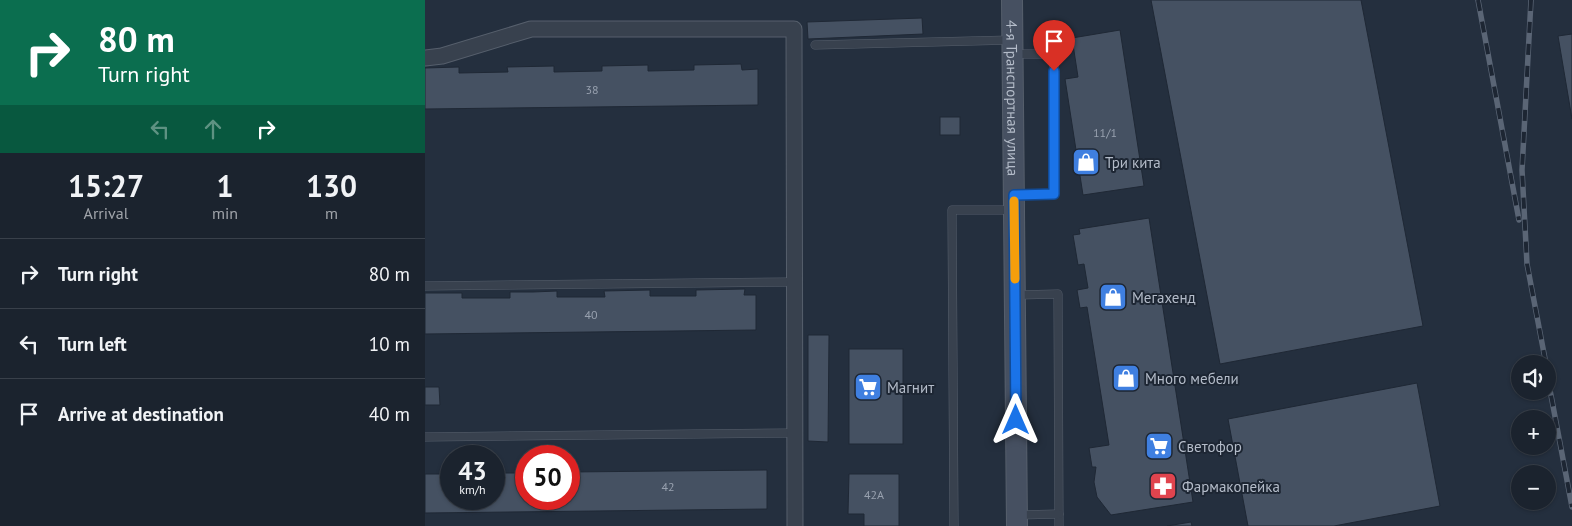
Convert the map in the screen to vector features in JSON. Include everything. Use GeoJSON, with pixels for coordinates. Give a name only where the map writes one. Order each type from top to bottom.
{"type":"FeatureCollection","features":[{"type":"Feature","properties":{"kind":"main road","name":"4-я Транспортная улица"},"geometry":{"type":"LineString","coordinates":[[1012,0],[1017,520]]}},
{"type":"Feature","properties":{"kind":"street"},"geometry":{"type":"LineString","coordinates":[[425,58],[442,56],[531,29],[794,29],[795,526]]}},
{"type":"Feature","properties":{"kind":"lane"},"geometry":{"type":"LineString","coordinates":[[815,45],[1013,47],[1054,54],[1054,194],[1014,202],[952,210],[954,526]]}},
{"type":"Feature","properties":{"kind":"lane"},"geometry":{"type":"LineString","coordinates":[[425,286],[795,282]]}},
{"type":"Feature","properties":{"kind":"lane"},"geometry":{"type":"LineString","coordinates":[[1015,294],[1058,294],[1059,526]]}},
{"type":"Feature","properties":{"kind":"lane"},"geometry":{"type":"LineString","coordinates":[[425,437],[795,433]]}},
{"type":"Feature","properties":{"kind":"lane"},"geometry":{"type":"LineString","coordinates":[[1017,520],[1059,514]]}},
{"type":"Feature","properties":{"kind":"building"},"geometry":{"type":"Polygon","coordinates":[[[1151,0],[1361,0],[1423,326],[1220,364],[1151,0]]]}},
{"type":"Feature","properties":{"kind":"building"},"geometry":{"type":"Polygon","coordinates":[[[922,18],[923,34],[808,39],[807,22],[922,18]]]}},
{"type":"Feature","properties":{"kind":"building"},"geometry":{"type":"Polygon","coordinates":[[[1120,30],[1144,186],[1083,195],[1065,79],[1078,77],[1072,38],[1120,30]]]}},
{"type":"Feature","properties":{"kind":"building"},"geometry":{"type":"Polygon","coordinates":[[[1572,34],[1572,119],[1558,36],[1572,34]]]}},
{"type":"Feature","properties":{"kind":"building"},"geometry":{"type":"Polygon","coordinates":[[[741,64],[742,70],[758,69],[758,105],[425,109],[425,68],[459,67],[459,73],[508,72],[507,67],[554,66],[554,72],[602,71],[602,66],[648,65],[648,71],[694,70],[694,65],[741,64]]]}},
{"type":"Feature","properties":{"kind":"building"},"geometry":{"type":"Polygon","coordinates":[[[940,117],[960,117],[960,135],[940,135],[940,117]]]}},
{"type":"Feature","properties":{"kind":"building"},"geometry":{"type":"Polygon","coordinates":[[[1149,218],[1193,502],[1111,515],[1097,497],[1094,482],[1096,467],[1092,467],[1089,448],[1109,445],[1087,307],[1080,308],[1077,290],[1088,288],[1084,264],[1078,265],[1073,235],[1080,234],[1079,229],[1149,218]]]}},
{"type":"Feature","properties":{"kind":"building"},"geometry":{"type":"Polygon","coordinates":[[[745,289],[744,295],[756,295],[756,330],[425,334],[425,293],[462,293],[462,298],[510,298],[510,292],[557,291],[557,297],[605,297],[604,291],[650,290],[650,296],[696,296],[696,290],[745,289]]]}},
{"type":"Feature","properties":{"kind":"building"},"geometry":{"type":"Polygon","coordinates":[[[808,335],[829,335],[828,442],[808,441],[808,335]]]}},
{"type":"Feature","properties":{"kind":"building"},"geometry":{"type":"Polygon","coordinates":[[[849,349],[903,349],[903,444],[849,444],[849,349]]]}},
{"type":"Feature","properties":{"kind":"building"},"geometry":{"type":"Polygon","coordinates":[[[1417,383],[1440,506],[1334,526],[1248,526],[1228,419],[1417,383]]]}},
{"type":"Feature","properties":{"kind":"building"},"geometry":{"type":"Polygon","coordinates":[[[425,387],[439,387],[440,405],[425,405],[425,387]]]}},
{"type":"Feature","properties":{"kind":"building"},"geometry":{"type":"Polygon","coordinates":[[[767,470],[767,509],[425,513],[425,474],[440,474],[440,510],[505,510],[505,473],[515,473],[515,510],[580,510],[580,472],[767,470]]]}},
{"type":"Feature","properties":{"kind":"building"},"geometry":{"type":"Polygon","coordinates":[[[849,474],[899,474],[899,526],[864,526],[864,514],[848,514],[849,474]]]}},
{"type":"Feature","properties":{"kind":"building"},"geometry":{"type":"Polygon","coordinates":[[[1191,522],[1192,526],[1167,526],[1191,522]]]}},
{"type":"Feature","properties":{"kind":"railway"},"geometry":{"type":"LineString","coordinates":[[1478,0],[1519,220]]}},
{"type":"Feature","properties":{"kind":"railway"},"geometry":{"type":"LineString","coordinates":[[1531,0],[1522,170],[1527,264],[1544,355]]}},
{"type":"Feature","properties":{"kind":"railway"},"geometry":{"type":"LineString","coordinates":[[1552,400],[1572,507]]}},
{"type":"Feature","properties":{"kind":"slow traffic"},"geometry":{"type":"LineString","coordinates":[[1014,201],[1015,279]]}},
{"type":"Feature","properties":{"kind":"place","name":"Три кита"},"geometry":{"type":"Point","coordinates":[1086,162]}},
{"type":"Feature","properties":{"kind":"place","name":"Мегахенд"},"geometry":{"type":"Point","coordinates":[1113,297]}},
{"type":"Feature","properties":{"kind":"place","name":"Много мебели"},"geometry":{"type":"Point","coordinates":[1126,378]}},
{"type":"Feature","properties":{"kind":"place","name":"Магнит"},"geometry":{"type":"Point","coordinates":[868,387]}},
{"type":"Feature","properties":{"kind":"place","name":"Светофор"},"geometry":{"type":"Point","coordinates":[1159,446]}},
{"type":"Feature","properties":{"kind":"place","name":"Фармакопейка"},"geometry":{"type":"Point","coordinates":[1163,486]}},
{"type":"Feature","properties":{"kind":"route"},"geometry":{"type":"LineString","coordinates":[[1016,420],[1014,195],[1054,194],[1054,71]]}}]}
